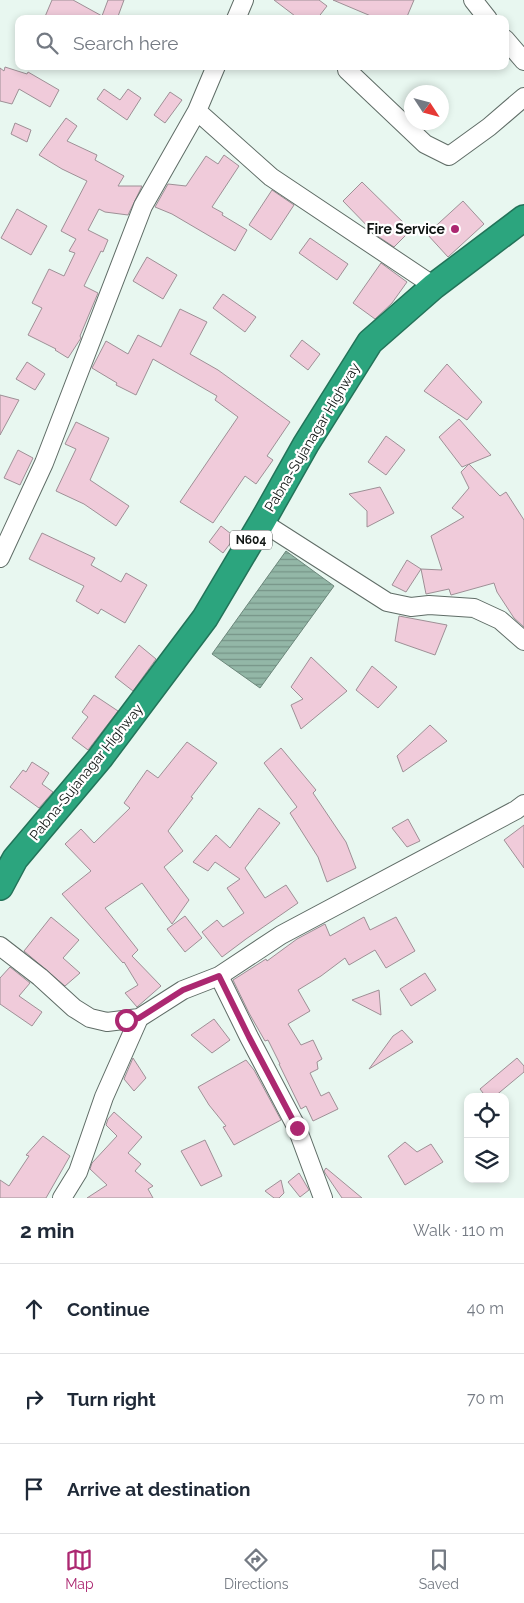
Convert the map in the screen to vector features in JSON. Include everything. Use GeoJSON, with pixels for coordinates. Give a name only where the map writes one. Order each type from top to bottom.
{"type":"FeatureCollection","features":[{"type":"Feature","properties":{"kind":"highway","name":"Pabna-Sujanagar Highway"},"geometry":{"type":"LineString","coordinates":[[0,887],[15,859],[100,758],[205,618],[306,444],[370,342],[434,286],[523,222]]}},
{"type":"Feature","properties":{"kind":"street"},"geometry":{"type":"LineString","coordinates":[[238,15],[244,0]]}},
{"type":"Feature","properties":{"kind":"street"},"geometry":{"type":"LineString","coordinates":[[472,0],[485,15]]}},
{"type":"Feature","properties":{"kind":"street"},"geometry":{"type":"LineString","coordinates":[[509,44],[524,61]]}},
{"type":"Feature","properties":{"kind":"street"},"geometry":{"type":"LineString","coordinates":[[0,558],[44,463],[143,206],[197,112],[214,70]]}},
{"type":"Feature","properties":{"kind":"street"},"geometry":{"type":"LineString","coordinates":[[347,70],[425,144],[449,156],[490,126],[524,97]]}},
{"type":"Feature","properties":{"kind":"street"},"geometry":{"type":"LineString","coordinates":[[197,112],[271,177],[434,286]]}},
{"type":"Feature","properties":{"kind":"street"},"geometry":{"type":"LineString","coordinates":[[262,522],[387,602],[411,607],[429,605],[474,608],[500,620],[524,641]]}},
{"type":"Feature","properties":{"kind":"street"},"geometry":{"type":"LineString","coordinates":[[0,946],[40,977],[74,1008],[90,1018],[107,1022],[139,1018],[183,990],[219,976],[281,935],[521,811]]}},
{"type":"Feature","properties":{"kind":"street"},"geometry":{"type":"LineString","coordinates":[[219,976],[297,1128],[323,1198]]}},
{"type":"Feature","properties":{"kind":"street"},"geometry":{"type":"LineString","coordinates":[[62,1198],[78,1172],[104,1097],[139,1018]]}},
{"type":"Feature","properties":{"kind":"shaded area"},"geometry":{"type":"Polygon","coordinates":[[[286,551],[334,586],[260,688],[212,654],[286,551]]]}},
{"type":"Feature","properties":{"kind":"building"},"geometry":{"type":"Polygon","coordinates":[[[52,0],[73,0],[100,15],[46,15],[52,0]]]}},
{"type":"Feature","properties":{"kind":"building"},"geometry":{"type":"Polygon","coordinates":[[[108,0],[124,0],[118,15],[102,15],[108,0]]]}},
{"type":"Feature","properties":{"kind":"building"},"geometry":{"type":"Polygon","coordinates":[[[274,0],[319,0],[327,6],[320,15],[294,15],[274,0]]]}},
{"type":"Feature","properties":{"kind":"building"},"geometry":{"type":"Polygon","coordinates":[[[333,0],[414,0],[408,15],[369,15],[333,0]]]}},
{"type":"Feature","properties":{"kind":"building"},"geometry":{"type":"Polygon","coordinates":[[[5,67],[27,74],[28,72],[59,90],[50,107],[19,89],[12,104],[0,101],[0,68],[4,71],[5,67]]]}},
{"type":"Feature","properties":{"kind":"building"},"geometry":{"type":"Polygon","coordinates":[[[104,89],[120,100],[128,89],[141,98],[127,120],[97,99],[104,89]]]}},
{"type":"Feature","properties":{"kind":"building"},"geometry":{"type":"Polygon","coordinates":[[[170,92],[182,100],[165,123],[154,115],[170,92]]]}},
{"type":"Feature","properties":{"kind":"building"},"geometry":{"type":"Polygon","coordinates":[[[66,118],[77,126],[67,141],[97,155],[95,160],[124,176],[118,186],[142,186],[128,215],[105,212],[99,209],[88,230],[108,240],[84,286],[98,293],[80,336],[81,338],[68,358],[56,349],[28,335],[42,308],[32,303],[49,269],[64,276],[75,253],[69,251],[76,239],[61,231],[87,181],[39,155],[66,118]]]}},
{"type":"Feature","properties":{"kind":"building"},"geometry":{"type":"Polygon","coordinates":[[[15,123],[31,130],[27,142],[11,134],[15,123]]]}},
{"type":"Feature","properties":{"kind":"building"},"geometry":{"type":"Polygon","coordinates":[[[224,155],[239,166],[212,207],[247,230],[235,251],[172,214],[155,207],[168,184],[186,186],[206,156],[218,164],[224,155]]]}},
{"type":"Feature","properties":{"kind":"building"},"geometry":{"type":"Polygon","coordinates":[[[362,182],[411,230],[394,247],[376,235],[343,201],[362,182]]]}},
{"type":"Feature","properties":{"kind":"building"},"geometry":{"type":"Polygon","coordinates":[[[272,190],[294,205],[271,240],[249,225],[272,190]]]}},
{"type":"Feature","properties":{"kind":"building","name":"Fire Service"},"geometry":{"type":"Polygon","coordinates":[[[463,201],[484,224],[448,257],[427,234],[463,201]]]}},
{"type":"Feature","properties":{"kind":"building"},"geometry":{"type":"Polygon","coordinates":[[[17,209],[47,226],[31,255],[1,238],[17,209]]]}},
{"type":"Feature","properties":{"kind":"building"},"geometry":{"type":"Polygon","coordinates":[[[310,238],[348,264],[337,280],[299,253],[310,238]]]}},
{"type":"Feature","properties":{"kind":"building"},"geometry":{"type":"Polygon","coordinates":[[[147,257],[177,275],[163,299],[133,281],[147,257]]]}},
{"type":"Feature","properties":{"kind":"building"},"geometry":{"type":"Polygon","coordinates":[[[381,263],[407,282],[392,303],[375,319],[353,303],[381,263]]]}},
{"type":"Feature","properties":{"kind":"building"},"geometry":{"type":"Polygon","coordinates":[[[223,294],[256,317],[245,332],[213,308],[223,294]]]}},
{"type":"Feature","properties":{"kind":"building"},"geometry":{"type":"Polygon","coordinates":[[[180,309],[207,322],[190,354],[218,370],[290,422],[267,456],[273,460],[256,484],[245,476],[213,523],[180,502],[238,417],[215,400],[217,396],[153,359],[136,395],[116,385],[117,383],[92,368],[106,341],[128,354],[138,335],[161,347],[180,309]]]}},
{"type":"Feature","properties":{"kind":"building"},"geometry":{"type":"Polygon","coordinates":[[[302,340],[320,354],[308,370],[290,356],[302,340]]]}},
{"type":"Feature","properties":{"kind":"building"},"geometry":{"type":"Polygon","coordinates":[[[27,362],[45,374],[35,390],[16,379],[27,362]]]}},
{"type":"Feature","properties":{"kind":"building"},"geometry":{"type":"Polygon","coordinates":[[[447,364],[482,402],[467,420],[424,391],[447,364]]]}},
{"type":"Feature","properties":{"kind":"building"},"geometry":{"type":"Polygon","coordinates":[[[0,395],[19,400],[0,435],[0,395]]]}},
{"type":"Feature","properties":{"kind":"building"},"geometry":{"type":"Polygon","coordinates":[[[459,419],[491,455],[462,467],[439,437],[459,419]]]}},
{"type":"Feature","properties":{"kind":"building"},"geometry":{"type":"Polygon","coordinates":[[[76,422],[109,438],[90,480],[129,506],[116,526],[84,504],[56,491],[76,449],[65,444],[76,422]]]}},
{"type":"Feature","properties":{"kind":"building"},"geometry":{"type":"Polygon","coordinates":[[[386,436],[405,450],[386,475],[368,462],[386,436]]]}},
{"type":"Feature","properties":{"kind":"building"},"geometry":{"type":"Polygon","coordinates":[[[18,450],[33,458],[20,485],[4,478],[18,450]]]}},
{"type":"Feature","properties":{"kind":"building"},"geometry":{"type":"Polygon","coordinates":[[[469,464],[500,496],[506,492],[524,520],[524,627],[514,618],[497,592],[494,583],[451,595],[449,589],[426,594],[421,569],[442,570],[431,536],[464,517],[452,508],[469,488],[461,472],[469,464]]]}},
{"type":"Feature","properties":{"kind":"building"},"geometry":{"type":"Polygon","coordinates":[[[380,487],[394,513],[367,527],[367,511],[349,494],[380,487]]]}},
{"type":"Feature","properties":{"kind":"building"},"geometry":{"type":"Polygon","coordinates":[[[221,526],[235,537],[223,553],[209,542],[221,526]]]}},
{"type":"Feature","properties":{"kind":"building"},"geometry":{"type":"Polygon","coordinates":[[[42,533],[95,558],[91,565],[121,582],[126,573],[147,585],[125,623],[101,609],[98,614],[76,601],[84,586],[29,559],[42,533]]]}},
{"type":"Feature","properties":{"kind":"building"},"geometry":{"type":"Polygon","coordinates":[[[407,560],[421,569],[406,592],[392,585],[407,560]]]}},
{"type":"Feature","properties":{"kind":"building"},"geometry":{"type":"Polygon","coordinates":[[[399,616],[447,625],[435,655],[395,641],[399,616]]]}},
{"type":"Feature","properties":{"kind":"building"},"geometry":{"type":"Polygon","coordinates":[[[139,645],[156,659],[133,691],[115,677],[139,645]]]}},
{"type":"Feature","properties":{"kind":"building"},"geometry":{"type":"Polygon","coordinates":[[[311,657],[347,691],[301,729],[291,705],[303,699],[291,687],[311,657]]]}},
{"type":"Feature","properties":{"kind":"building"},"geometry":{"type":"Polygon","coordinates":[[[372,666],[397,687],[378,708],[356,690],[372,666]]]}},
{"type":"Feature","properties":{"kind":"building"},"geometry":{"type":"Polygon","coordinates":[[[94,695],[118,711],[88,750],[72,738],[88,717],[82,712],[94,695]]]}},
{"type":"Feature","properties":{"kind":"building"},"geometry":{"type":"Polygon","coordinates":[[[430,725],[447,741],[403,772],[397,756],[430,725]]]}},
{"type":"Feature","properties":{"kind":"building"},"geometry":{"type":"Polygon","coordinates":[[[187,742],[217,763],[168,831],[183,851],[164,867],[189,900],[172,924],[142,883],[105,908],[138,950],[132,956],[161,986],[137,1007],[125,993],[138,985],[124,962],[62,894],[91,871],[65,844],[81,829],[94,843],[130,808],[124,803],[147,770],[158,778],[187,742]]]}},
{"type":"Feature","properties":{"kind":"building"},"geometry":{"type":"Polygon","coordinates":[[[281,748],[316,790],[313,793],[346,842],[356,868],[327,882],[318,857],[290,813],[297,807],[264,763],[281,748]]]}},
{"type":"Feature","properties":{"kind":"building"},"geometry":{"type":"Polygon","coordinates":[[[32,762],[49,773],[42,784],[53,792],[39,808],[10,787],[23,770],[26,772],[32,762]]]}},
{"type":"Feature","properties":{"kind":"building"},"geometry":{"type":"Polygon","coordinates":[[[259,808],[280,823],[245,868],[265,898],[286,885],[298,903],[222,957],[202,932],[217,920],[223,927],[244,913],[227,888],[240,879],[215,862],[208,871],[193,862],[216,835],[230,848],[259,808]]]}},
{"type":"Feature","properties":{"kind":"building"},"geometry":{"type":"Polygon","coordinates":[[[408,819],[420,841],[407,847],[392,828],[408,819]]]}},
{"type":"Feature","properties":{"kind":"building"},"geometry":{"type":"Polygon","coordinates":[[[524,825],[524,868],[504,840],[524,825]]]}},
{"type":"Feature","properties":{"kind":"building"},"geometry":{"type":"Polygon","coordinates":[[[185,916],[202,938],[185,952],[167,929],[185,916]]]}},
{"type":"Feature","properties":{"kind":"building"},"geometry":{"type":"Polygon","coordinates":[[[51,917],[79,940],[63,958],[80,973],[65,986],[24,951],[51,917]]]}},
{"type":"Feature","properties":{"kind":"building"},"geometry":{"type":"Polygon","coordinates":[[[364,917],[370,930],[396,917],[415,951],[386,968],[375,950],[349,965],[345,958],[298,990],[310,1011],[288,1024],[301,1045],[313,1040],[322,1059],[317,1062],[318,1069],[310,1073],[321,1096],[329,1092],[338,1109],[313,1121],[306,1106],[301,1109],[268,1040],[265,1041],[233,980],[266,959],[267,961],[297,939],[325,924],[330,936],[364,917]]]}},
{"type":"Feature","properties":{"kind":"building"},"geometry":{"type":"Polygon","coordinates":[[[10,967],[30,983],[19,996],[42,1012],[32,1026],[0,1004],[0,978],[10,967]]]}},
{"type":"Feature","properties":{"kind":"building"},"geometry":{"type":"Polygon","coordinates":[[[425,973],[436,990],[411,1006],[400,989],[425,973]]]}},
{"type":"Feature","properties":{"kind":"building"},"geometry":{"type":"Polygon","coordinates":[[[379,990],[381,1015],[352,1000],[379,990]]]}},
{"type":"Feature","properties":{"kind":"building"},"geometry":{"type":"Polygon","coordinates":[[[214,1019],[230,1040],[212,1053],[191,1035],[214,1019]]]}},
{"type":"Feature","properties":{"kind":"building"},"geometry":{"type":"Polygon","coordinates":[[[402,1030],[413,1042],[369,1069],[393,1036],[402,1030]]]}},
{"type":"Feature","properties":{"kind":"building"},"geometry":{"type":"Polygon","coordinates":[[[133,1058],[146,1078],[134,1091],[124,1079],[133,1058]]]}},
{"type":"Feature","properties":{"kind":"building"},"geometry":{"type":"Polygon","coordinates":[[[517,1058],[524,1066],[524,1072],[499,1093],[483,1093],[480,1089],[517,1058]]]}},
{"type":"Feature","properties":{"kind":"building"},"geometry":{"type":"Polygon","coordinates":[[[246,1060],[254,1070],[281,1120],[234,1145],[223,1127],[226,1126],[209,1105],[198,1087],[246,1060]]]}},
{"type":"Feature","properties":{"kind":"building"},"geometry":{"type":"Polygon","coordinates":[[[114,1112],[142,1137],[128,1153],[141,1164],[135,1171],[153,1186],[148,1189],[153,1198],[87,1198],[107,1185],[90,1169],[92,1163],[117,1136],[106,1125],[114,1112]]]}},
{"type":"Feature","properties":{"kind":"building"},"geometry":{"type":"Polygon","coordinates":[[[43,1136],[70,1156],[46,1198],[0,1198],[0,1180],[9,1186],[29,1156],[26,1155],[43,1136]]]}},
{"type":"Feature","properties":{"kind":"building"},"geometry":{"type":"Polygon","coordinates":[[[205,1140],[222,1176],[201,1186],[181,1151],[205,1140]]]}},
{"type":"Feature","properties":{"kind":"building"},"geometry":{"type":"Polygon","coordinates":[[[405,1142],[417,1152],[431,1144],[443,1162],[405,1185],[388,1156],[405,1142]]]}},
{"type":"Feature","properties":{"kind":"building"},"geometry":{"type":"Polygon","coordinates":[[[326,1168],[362,1198],[342,1198],[325,1173],[326,1168]]]}},
{"type":"Feature","properties":{"kind":"building"},"geometry":{"type":"Polygon","coordinates":[[[299,1173],[309,1190],[300,1197],[288,1182],[299,1173]]]}},
{"type":"Feature","properties":{"kind":"building"},"geometry":{"type":"Polygon","coordinates":[[[281,1180],[284,1193],[279,1198],[274,1198],[265,1191],[281,1180]]]}},
{"type":"Feature","properties":{"kind":"place","name":"Fire Service"},"geometry":{"type":"Point","coordinates":[455,229]}},
{"type":"Feature","properties":{"kind":"route"},"geometry":{"type":"LineString","coordinates":[[126,1020],[139,1018],[183,990],[219,976],[297,1128]]}}]}
